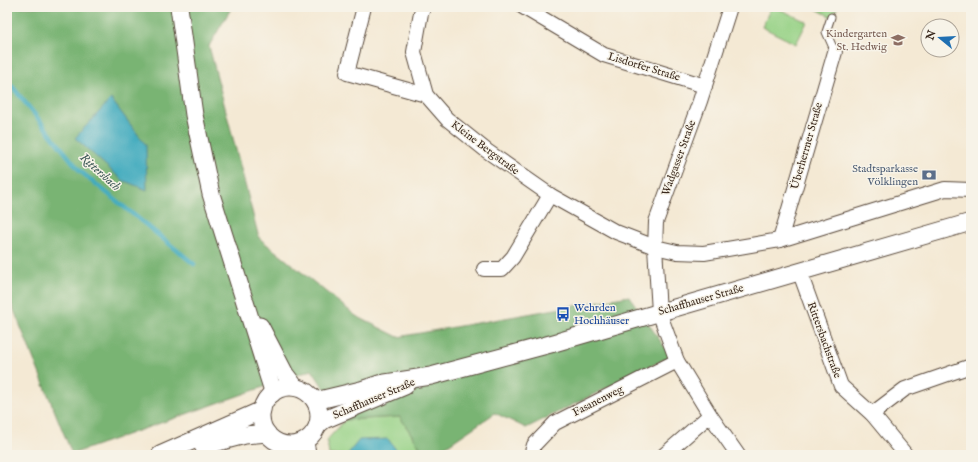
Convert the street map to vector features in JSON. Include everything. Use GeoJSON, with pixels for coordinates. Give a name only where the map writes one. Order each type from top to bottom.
{"type":"FeatureCollection","features":[{"type":"Feature","properties":{"kind":"street"},"geometry":{"type":"LineString","coordinates":[[179,7],[194,115],[211,194],[272,388],[272,394]]}},
{"type":"Feature","properties":{"kind":"street"},"geometry":{"type":"LineString","coordinates":[[364,7],[347,73],[426,95]]}},
{"type":"Feature","properties":{"kind":"street","name":"Kleine Bergstraße"},"geometry":{"type":"LineString","coordinates":[[424,7],[421,13],[414,52],[426,95],[447,118],[481,146],[550,195],[616,232],[655,247],[677,252],[704,253],[780,240]]}},
{"type":"Feature","properties":{"kind":"street","name":"Lisdorfer Straße"},"geometry":{"type":"LineString","coordinates":[[523,7],[604,55],[705,86]]}},
{"type":"Feature","properties":{"kind":"street","name":"Wadgasser Straße"},"geometry":{"type":"LineString","coordinates":[[730,7],[705,86],[656,222],[655,247],[659,312],[677,360],[710,415],[738,455]]}},
{"type":"Feature","properties":{"kind":"street","name":"Überherrner Straße"},"geometry":{"type":"LineString","coordinates":[[780,240],[834,52]]}},
{"type":"Feature","properties":{"kind":"street"},"geometry":{"type":"LineString","coordinates":[[780,240],[945,189],[971,190]]}},
{"type":"Feature","properties":{"kind":"street"},"geometry":{"type":"LineString","coordinates":[[484,269],[502,269],[513,257],[550,195]]}},
{"type":"Feature","properties":{"kind":"street","name":"Schaffhauser Straße"},"geometry":{"type":"LineString","coordinates":[[315,401],[379,384],[431,376],[599,331],[659,312],[800,273],[971,222]]}},
{"type":"Feature","properties":{"kind":"street","name":"Rittersbachstraße"},"geometry":{"type":"LineString","coordinates":[[800,273],[841,386],[872,414],[906,455]]}},
{"type":"Feature","properties":{"kind":"street"},"geometry":{"type":"LineString","coordinates":[[239,285],[285,374],[295,387]]}},
{"type":"Feature","properties":{"kind":"street","name":"Fasanenweg"},"geometry":{"type":"LineString","coordinates":[[531,455],[534,445],[555,423],[677,360]]}},
{"type":"Feature","properties":{"kind":"street"},"geometry":{"type":"LineString","coordinates":[[872,414],[905,389],[971,366]]}},
{"type":"Feature","properties":{"kind":"street","name":"Schaffhauser Straße"},"geometry":{"type":"LineString","coordinates":[[318,425],[324,420],[431,376]]}},
{"type":"Feature","properties":{"kind":"street"},"geometry":{"type":"LineString","coordinates":[[286,387],[295,387],[303,390],[315,401],[319,417],[318,425],[311,436],[308,448],[298,444],[286,449],[266,433],[261,418],[262,410],[265,401],[272,394],[286,387]]}},
{"type":"Feature","properties":{"kind":"street"},"geometry":{"type":"LineString","coordinates":[[160,455],[262,410]]}},
{"type":"Feature","properties":{"kind":"street"},"geometry":{"type":"LineString","coordinates":[[664,455],[710,415]]}},
{"type":"Feature","properties":{"kind":"street"},"geometry":{"type":"LineString","coordinates":[[164,455],[245,435],[266,433]]}},
{"type":"Feature","properties":{"kind":"lane"},"geometry":{"type":"LineString","coordinates":[[831,17],[826,32],[834,52]]}},
{"type":"Feature","properties":{"kind":"green space"},"geometry":{"type":"Polygon","coordinates":[[[7,7],[232,7],[209,46],[259,238],[356,316],[398,337],[629,296],[671,356],[526,428],[495,413],[445,447],[446,455],[425,455],[400,417],[345,420],[312,370],[72,454],[7,293],[7,7]]]}},
{"type":"Feature","properties":{"kind":"green space"},"geometry":{"type":"Polygon","coordinates":[[[771,7],[775,7],[807,22],[796,44],[762,27],[771,7]]]}},
{"type":"Feature","properties":{"kind":"green space"},"geometry":{"type":"Polygon","coordinates":[[[813,7],[838,7],[831,17],[813,7]]]}},
{"type":"Feature","properties":{"kind":"green space"},"geometry":{"type":"Polygon","coordinates":[[[400,417],[425,455],[329,455],[327,440],[345,420],[400,417]]]}},
{"type":"Feature","properties":{"kind":"water"},"geometry":{"type":"Polygon","coordinates":[[[111,99],[146,145],[147,190],[122,180],[75,138],[111,99]]]}},
{"type":"Feature","properties":{"kind":"water"},"geometry":{"type":"Polygon","coordinates":[[[388,439],[400,455],[347,455],[359,440],[388,439]]]}},
{"type":"Feature","properties":{"kind":"waterway","name":"Rittersbach"},"geometry":{"type":"LineString","coordinates":[[7,80],[80,171],[194,264]]}},
{"type":"Feature","properties":{"kind":"place","name":"Kindergarten St. Hedwig"},"geometry":{"type":"Point","coordinates":[898,40]}},
{"type":"Feature","properties":{"kind":"place","name":"Stadtsparkasse Völklingen"},"geometry":{"type":"Point","coordinates":[929,175]}},
{"type":"Feature","properties":{"kind":"place","name":"Wehrden Hochhäuser"},"geometry":{"type":"Point","coordinates":[563,314]}}]}
